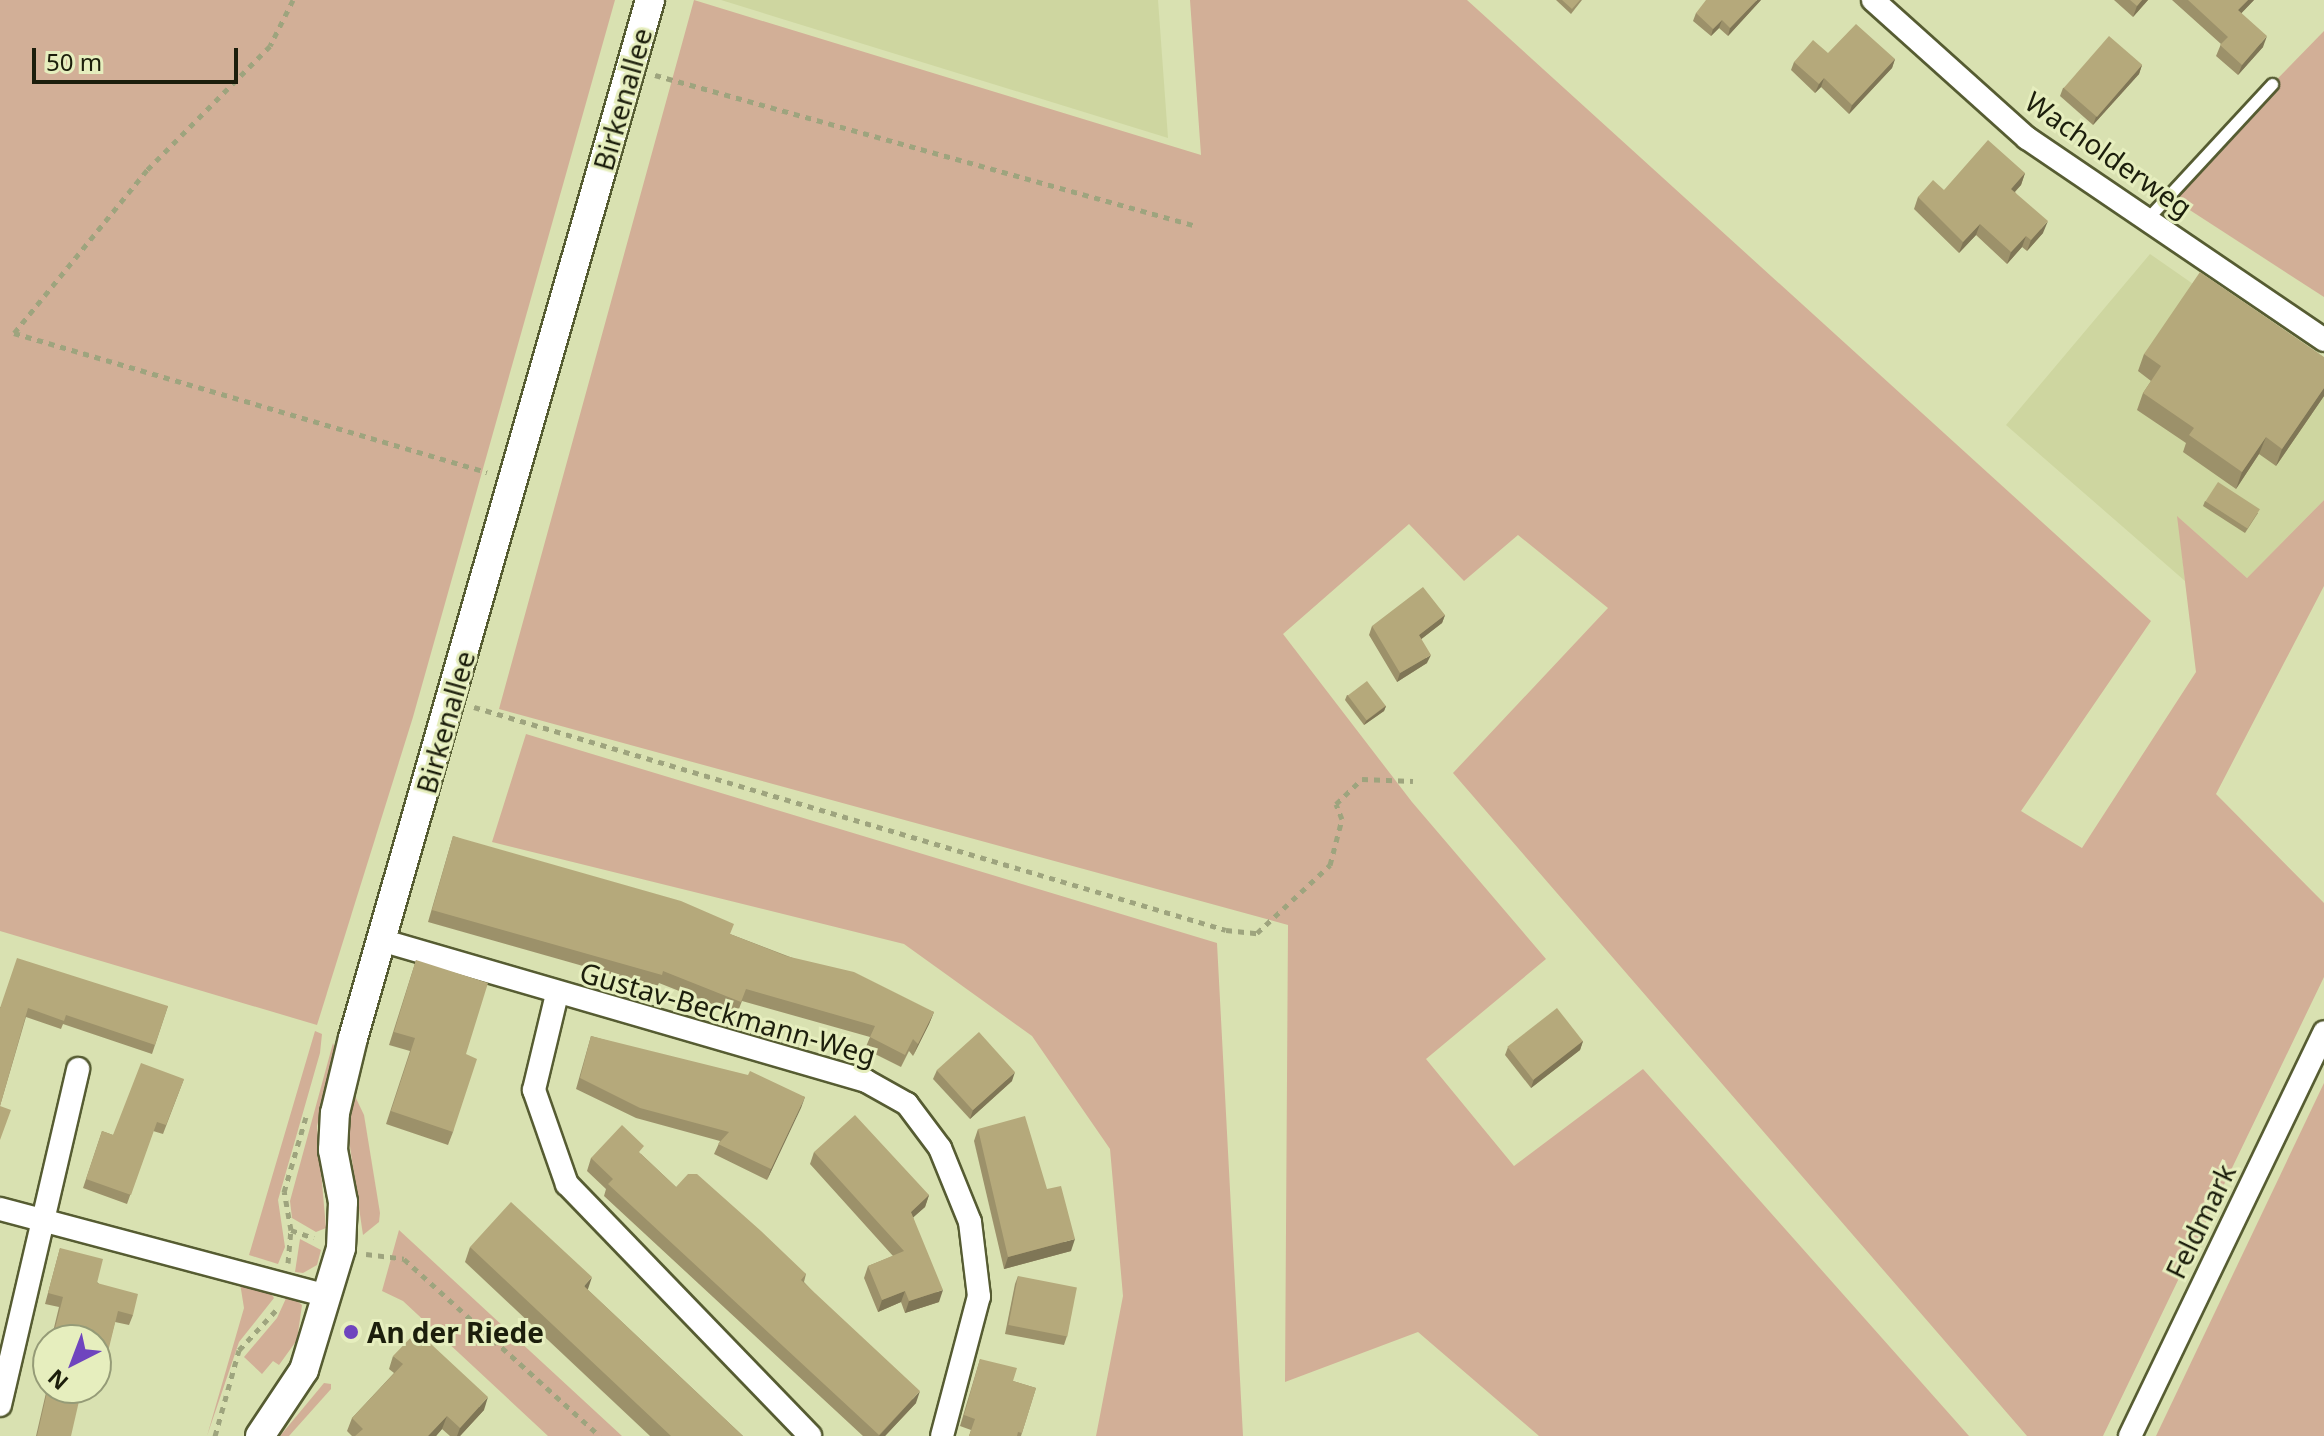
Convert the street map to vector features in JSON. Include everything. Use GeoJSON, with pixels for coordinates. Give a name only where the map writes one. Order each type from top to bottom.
{"type":"FeatureCollection","features":[{"type":"Feature","properties":{"kind":"street","name":"Birkenallee"},"geometry":{"type":"LineString","coordinates":[[260,1436],[304,1370],[341,1248],[343,1202],[333,1150],[335,1113],[650,0]]}},
{"type":"Feature","properties":{"kind":"street","name":"Wacholderweg"},"geometry":{"type":"LineString","coordinates":[[1873,0],[2027,138],[2324,340]]}},
{"type":"Feature","properties":{"kind":"street","name":"Gustav-Beckmann-Weg"},"geometry":{"type":"LineString","coordinates":[[384,941],[557,994],[866,1081],[907,1104],[940,1148],[970,1222],[979,1296],[942,1436]]}},
{"type":"Feature","properties":{"kind":"street","name":"Gustav-Beckmann-Weg"},"geometry":{"type":"LineString","coordinates":[[557,994],[534,1090],[567,1184],[810,1436]]}},
{"type":"Feature","properties":{"kind":"street","name":"Feldmark"},"geometry":{"type":"LineString","coordinates":[[2130,1436],[2324,1032]]}},
{"type":"Feature","properties":{"kind":"street"},"geometry":{"type":"LineString","coordinates":[[0,1405],[78,1069]]}},
{"type":"Feature","properties":{"kind":"street"},"geometry":{"type":"LineString","coordinates":[[0,1209],[326,1296]]}},
{"type":"Feature","properties":{"kind":"lane"},"geometry":{"type":"LineString","coordinates":[[2147,219],[2272,84]]}},
{"type":"Feature","properties":{"kind":"path"},"geometry":{"type":"LineString","coordinates":[[293,0],[270,46],[147,170],[14,333],[515,480]]}},
{"type":"Feature","properties":{"kind":"path"},"geometry":{"type":"LineString","coordinates":[[631,68],[1193,225]]}},
{"type":"Feature","properties":{"kind":"path"},"geometry":{"type":"LineString","coordinates":[[450,700],[1226,930],[1257,933],[1330,865],[1342,819],[1336,804],[1362,779],[1413,781]]}},
{"type":"Feature","properties":{"kind":"path"},"geometry":{"type":"LineString","coordinates":[[291,1230],[341,1248],[404,1259],[600,1436]]}},
{"type":"Feature","properties":{"kind":"shaded area"},"geometry":{"type":"Polygon","coordinates":[[[0,0],[615,0],[413,717],[317,1025],[0,931],[0,0]]]}},
{"type":"Feature","properties":{"kind":"shaded area"},"geometry":{"type":"Polygon","coordinates":[[[694,0],[1201,155],[1190,0],[1467,0],[2151,621],[2021,811],[2082,848],[2196,672],[2177,516],[2247,578],[2324,500],[2324,586],[2216,794],[2324,903],[2324,977],[2103,1436],[2027,1436],[1453,773],[1608,608],[1518,535],[1464,581],[1409,524],[1283,634],[1412,802],[1546,959],[1426,1059],[1514,1166],[1643,1069],[1969,1436],[1539,1436],[1418,1332],[1285,1382],[1288,925],[499,709],[694,0]]]}},
{"type":"Feature","properties":{"kind":"shaded area"},"geometry":{"type":"Polygon","coordinates":[[[721,0],[1158,0],[1168,138],[721,0]]]}},
{"type":"Feature","properties":{"kind":"shaded area"},"geometry":{"type":"Polygon","coordinates":[[[2324,31],[2324,297],[2165,194],[2324,31]]]}},
{"type":"Feature","properties":{"kind":"shaded area"},"geometry":{"type":"Polygon","coordinates":[[[2150,254],[2324,375],[2324,500],[2247,578],[2178,517],[2185,581],[2006,425],[2150,254]]]}},
{"type":"Feature","properties":{"kind":"shaded area"},"geometry":{"type":"Polygon","coordinates":[[[526,734],[1217,943],[1243,1436],[1096,1436],[1123,1296],[1110,1149],[1032,1036],[904,944],[492,842],[526,734]]]}},
{"type":"Feature","properties":{"kind":"shaded area"},"geometry":{"type":"Polygon","coordinates":[[[315,1031],[322,1034],[320,1053],[278,1200],[285,1247],[278,1264],[249,1255],[315,1031]]]}},
{"type":"Feature","properties":{"kind":"shaded area"},"geometry":{"type":"Polygon","coordinates":[[[333,1043],[336,1053],[317,1126],[326,1228],[316,1232],[292,1218],[290,1201],[333,1043]]]}},
{"type":"Feature","properties":{"kind":"shaded area"},"geometry":{"type":"Polygon","coordinates":[[[2324,1083],[2324,1436],[2156,1436],[2324,1083]]]}},
{"type":"Feature","properties":{"kind":"shaded area"},"geometry":{"type":"Polygon","coordinates":[[[353,1092],[364,1115],[380,1213],[379,1222],[363,1235],[349,1140],[353,1092]]]}},
{"type":"Feature","properties":{"kind":"shaded area"},"geometry":{"type":"Polygon","coordinates":[[[399,1230],[622,1436],[548,1436],[403,1301],[382,1291],[399,1230]]]}},
{"type":"Feature","properties":{"kind":"shaded area"},"geometry":{"type":"Polygon","coordinates":[[[300,1239],[321,1250],[317,1265],[303,1273],[295,1272],[300,1239]]]}},
{"type":"Feature","properties":{"kind":"shaded area"},"geometry":{"type":"Polygon","coordinates":[[[240,1283],[269,1291],[274,1298],[239,1342],[207,1436],[244,1308],[240,1283]]]}},
{"type":"Feature","properties":{"kind":"shaded area"},"geometry":{"type":"Polygon","coordinates":[[[288,1294],[302,1305],[297,1340],[279,1365],[273,1361],[262,1374],[244,1357],[277,1318],[288,1294]]]}},
{"type":"Feature","properties":{"kind":"shaded area"},"geometry":{"type":"Polygon","coordinates":[[[324,1383],[331,1384],[331,1389],[289,1436],[280,1436],[324,1383]]]}},
{"type":"Feature","properties":{"kind":"building"},"geometry":{"type":"Polygon","coordinates":[[[1562,0],[1580,0],[1572,9],[1562,0]]]}},
{"type":"Feature","properties":{"kind":"building"},"geometry":{"type":"Polygon","coordinates":[[[1706,0],[1757,0],[1730,28],[1722,20],[1713,29],[1696,13],[1706,0]]]}},
{"type":"Feature","properties":{"kind":"building"},"geometry":{"type":"Polygon","coordinates":[[[2188,0],[2248,0],[2238,10],[2267,36],[2242,65],[2220,45],[2228,37],[2188,0]]]}},
{"type":"Feature","properties":{"kind":"building"},"geometry":{"type":"Polygon","coordinates":[[[1856,24],[1895,59],[1852,105],[1824,78],[1819,84],[1794,62],[1813,40],[1828,53],[1856,24]]]}},
{"type":"Feature","properties":{"kind":"building"},"geometry":{"type":"Polygon","coordinates":[[[2109,36],[2142,65],[2097,117],[2064,88],[2109,36]]]}},
{"type":"Feature","properties":{"kind":"building"},"geometry":{"type":"Polygon","coordinates":[[[1988,140],[2025,173],[2011,189],[2048,221],[2031,240],[2026,236],[2011,252],[1980,224],[1963,242],[1918,197],[1933,180],[1944,190],[1988,140]]]}},
{"type":"Feature","properties":{"kind":"building"},"geometry":{"type":"Polygon","coordinates":[[[2200,272],[2324,357],[2324,388],[2282,449],[2266,437],[2242,472],[2189,435],[2194,428],[2143,393],[2161,366],[2144,354],[2200,272]]]}},
{"type":"Feature","properties":{"kind":"building"},"geometry":{"type":"Polygon","coordinates":[[[2218,482],[2260,509],[2247,529],[2205,501],[2218,482]]]}},
{"type":"Feature","properties":{"kind":"building"},"geometry":{"type":"Polygon","coordinates":[[[1423,587],[1445,615],[1419,635],[1431,655],[1400,673],[1372,626],[1423,587]]]}},
{"type":"Feature","properties":{"kind":"building"},"geometry":{"type":"Polygon","coordinates":[[[1367,681],[1386,706],[1366,720],[1348,695],[1367,681]]]}},
{"type":"Feature","properties":{"kind":"building"},"geometry":{"type":"Polygon","coordinates":[[[453,836],[681,901],[734,924],[730,934],[786,956],[854,972],[934,1012],[918,1044],[913,1039],[905,1055],[870,1037],[875,1026],[746,989],[741,1002],[663,971],[662,975],[432,910],[453,836]]]}},
{"type":"Feature","properties":{"kind":"building"},"geometry":{"type":"Polygon","coordinates":[[[17,958],[168,1006],[155,1045],[66,1015],[64,1021],[28,1008],[0,1106],[0,1008],[17,958]]]}},
{"type":"Feature","properties":{"kind":"building"},"geometry":{"type":"Polygon","coordinates":[[[416,960],[488,983],[466,1054],[477,1059],[453,1132],[391,1111],[415,1038],[394,1032],[416,960]]]}},
{"type":"Feature","properties":{"kind":"building"},"geometry":{"type":"Polygon","coordinates":[[[1557,1008],[1583,1041],[1533,1080],[1507,1047],[1557,1008]]]}},
{"type":"Feature","properties":{"kind":"building"},"geometry":{"type":"Polygon","coordinates":[[[979,1032],[1015,1072],[973,1110],[937,1070],[979,1032]]]}},
{"type":"Feature","properties":{"kind":"building"},"geometry":{"type":"Polygon","coordinates":[[[591,1036],[748,1075],[750,1071],[805,1097],[771,1169],[718,1144],[729,1132],[640,1108],[580,1078],[591,1036]]]}},
{"type":"Feature","properties":{"kind":"building"},"geometry":{"type":"Polygon","coordinates":[[[141,1063],[184,1079],[166,1125],[157,1122],[131,1195],[86,1179],[102,1131],[113,1135],[141,1063]]]}},
{"type":"Feature","properties":{"kind":"building"},"geometry":{"type":"Polygon","coordinates":[[[0,1106],[11,1110],[0,1140],[0,1106]]]}},
{"type":"Feature","properties":{"kind":"building"},"geometry":{"type":"Polygon","coordinates":[[[855,1115],[929,1195],[911,1212],[943,1290],[909,1301],[905,1291],[882,1300],[868,1266],[904,1251],[814,1152],[855,1115]]]}},
{"type":"Feature","properties":{"kind":"building"},"geometry":{"type":"Polygon","coordinates":[[[1025,1116],[1047,1189],[1061,1186],[1075,1239],[1008,1257],[978,1129],[1025,1116]]]}},
{"type":"Feature","properties":{"kind":"building"},"geometry":{"type":"Polygon","coordinates":[[[622,1125],[644,1146],[639,1152],[676,1187],[688,1174],[697,1174],[761,1231],[806,1274],[801,1280],[920,1391],[879,1435],[608,1184],[613,1179],[591,1158],[622,1125]]]}},
{"type":"Feature","properties":{"kind":"building"},"geometry":{"type":"Polygon","coordinates":[[[511,1202],[592,1277],[584,1286],[743,1436],[671,1436],[470,1247],[511,1202]]]}},
{"type":"Feature","properties":{"kind":"building"},"geometry":{"type":"Polygon","coordinates":[[[60,1248],[103,1259],[97,1283],[138,1294],[133,1315],[118,1311],[112,1336],[112,1324],[56,1324],[63,1297],[48,1293],[60,1248]]]}},
{"type":"Feature","properties":{"kind":"building"},"geometry":{"type":"Polygon","coordinates":[[[1018,1276],[1077,1287],[1067,1337],[1008,1325],[1018,1276]]]}},
{"type":"Feature","properties":{"kind":"building"},"geometry":{"type":"Polygon","coordinates":[[[417,1331],[488,1397],[460,1428],[447,1416],[428,1436],[355,1436],[363,1429],[352,1418],[403,1364],[393,1356],[417,1331]]]}},
{"type":"Feature","properties":{"kind":"building"},"geometry":{"type":"Polygon","coordinates":[[[980,1359],[1017,1368],[1013,1381],[1036,1388],[1022,1433],[1018,1432],[1017,1436],[969,1436],[975,1419],[964,1415],[980,1359]]]}},
{"type":"Feature","properties":{"kind":"building"},"geometry":{"type":"Polygon","coordinates":[[[44,1404],[78,1404],[71,1436],[37,1436],[44,1404]]]}},
{"type":"Feature","properties":{"kind":"place","name":"An der Riede"},"geometry":{"type":"Point","coordinates":[351,1332]}}]}
